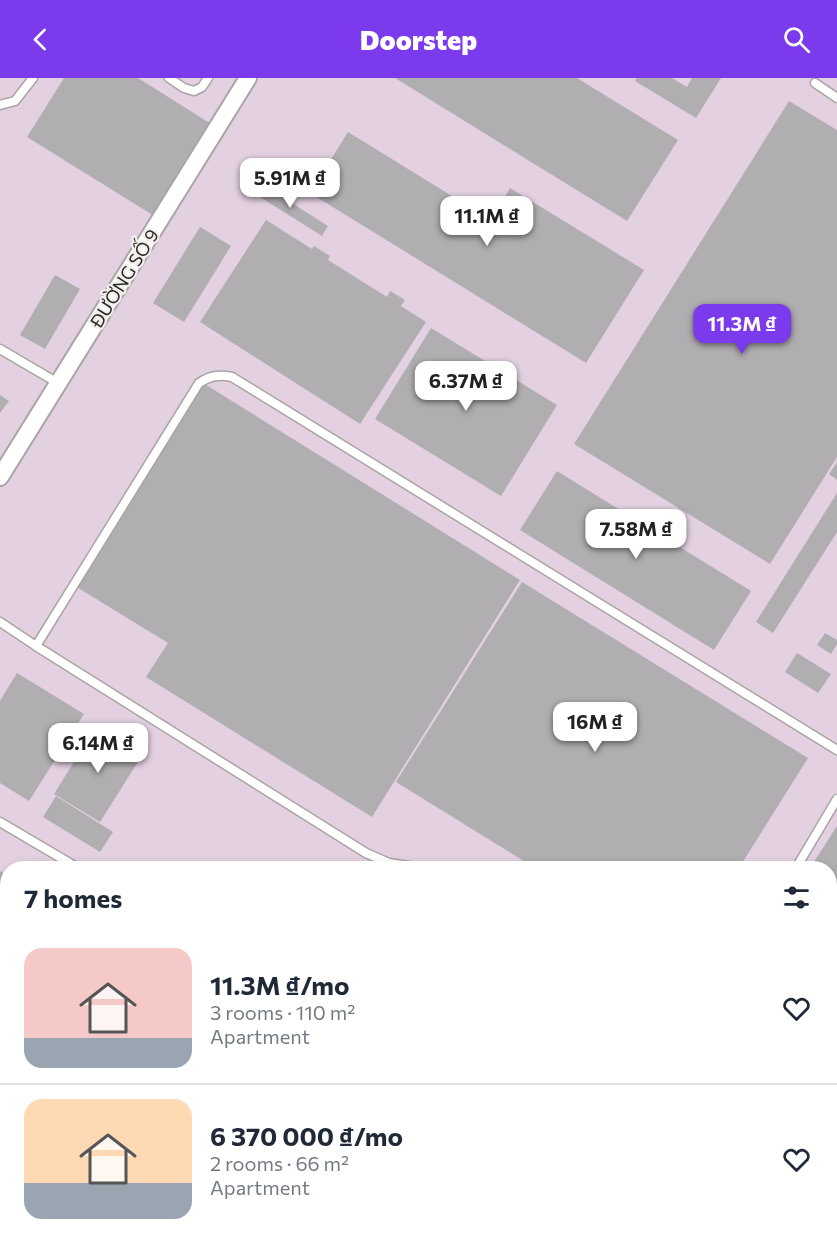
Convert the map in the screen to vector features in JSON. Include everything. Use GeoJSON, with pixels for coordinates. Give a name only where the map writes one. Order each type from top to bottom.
{"type":"FeatureCollection","features":[{"type":"Feature","properties":{"kind":"street","name":"ĐƯỜNG SỐ 9"},"geometry":{"type":"LineString","coordinates":[[0,476],[248,78]]}},
{"type":"Feature","properties":{"kind":"lane"},"geometry":{"type":"LineString","coordinates":[[0,105],[15,101],[33,78]]}},
{"type":"Feature","properties":{"kind":"lane"},"geometry":{"type":"LineString","coordinates":[[169,78],[194,91],[202,87],[208,78]]}},
{"type":"Feature","properties":{"kind":"lane"},"geometry":{"type":"LineString","coordinates":[[815,83],[837,98]]}},
{"type":"Feature","properties":{"kind":"lane"},"geometry":{"type":"LineString","coordinates":[[0,349],[58,383]]}},
{"type":"Feature","properties":{"kind":"lane"},"geometry":{"type":"LineString","coordinates":[[36,646],[199,383],[208,377],[223,375],[232,377],[252,389],[837,750]]}},
{"type":"Feature","properties":{"kind":"lane"},"geometry":{"type":"LineString","coordinates":[[0,622],[366,853],[384,861]]}},
{"type":"Feature","properties":{"kind":"lane"},"geometry":{"type":"LineString","coordinates":[[800,861],[837,798]]}},
{"type":"Feature","properties":{"kind":"lane"},"geometry":{"type":"LineString","coordinates":[[0,822],[66,861]]}},
{"type":"Feature","properties":{"kind":"shaded area"},"geometry":{"type":"Polygon","coordinates":[[[0,78],[837,78],[837,861],[0,861],[0,78]]]}},
{"type":"Feature","properties":{"kind":"building"},"geometry":{"type":"Polygon","coordinates":[[[64,78],[138,78],[216,127],[159,219],[27,137],[64,78]]]}},
{"type":"Feature","properties":{"kind":"building"},"geometry":{"type":"Polygon","coordinates":[[[395,78],[577,78],[678,140],[627,221],[395,78]]]}},
{"type":"Feature","properties":{"kind":"building"},"geometry":{"type":"Polygon","coordinates":[[[637,78],[672,78],[687,87],[692,78],[721,78],[696,118],[635,81],[637,78]]]}},
{"type":"Feature","properties":{"kind":"building"},"geometry":{"type":"Polygon","coordinates":[[[789,101],[837,130],[837,457],[770,564],[574,444],[789,101]]]}},
{"type":"Feature","properties":{"kind":"building"},"geometry":{"type":"Polygon","coordinates":[[[348,132],[491,220],[510,188],[644,270],[586,363],[310,193],[348,132]]]}},
{"type":"Feature","properties":{"kind":"building"},"geometry":{"type":"Polygon","coordinates":[[[259,182],[328,226],[322,236],[252,192],[259,182]]]}},
{"type":"Feature","properties":{"kind":"building"},"geometry":{"type":"Polygon","coordinates":[[[266,220],[312,249],[314,246],[330,256],[328,260],[387,297],[390,291],[405,300],[401,306],[426,322],[360,424],[200,322],[266,220]]]}},
{"type":"Feature","properties":{"kind":"building"},"geometry":{"type":"Polygon","coordinates":[[[200,227],[231,246],[184,322],[153,303],[200,227]]]}},
{"type":"Feature","properties":{"kind":"building"},"geometry":{"type":"Polygon","coordinates":[[[55,275],[80,289],[45,349],[20,335],[55,275]]]}},
{"type":"Feature","properties":{"kind":"building"},"geometry":{"type":"Polygon","coordinates":[[[431,328],[557,405],[501,496],[375,419],[431,328]]]}},
{"type":"Feature","properties":{"kind":"building"},"geometry":{"type":"Polygon","coordinates":[[[203,383],[520,580],[372,817],[146,677],[168,643],[75,586],[203,383]]]}},
{"type":"Feature","properties":{"kind":"building"},"geometry":{"type":"Polygon","coordinates":[[[0,395],[9,401],[0,413],[0,395]]]}},
{"type":"Feature","properties":{"kind":"building"},"geometry":{"type":"Polygon","coordinates":[[[837,462],[837,480],[829,474],[837,462]]]}},
{"type":"Feature","properties":{"kind":"building"},"geometry":{"type":"Polygon","coordinates":[[[557,471],[751,591],[714,650],[520,530],[557,471]]]}},
{"type":"Feature","properties":{"kind":"building"},"geometry":{"type":"Polygon","coordinates":[[[837,493],[837,532],[773,633],[756,622],[837,493]]]}},
{"type":"Feature","properties":{"kind":"building"},"geometry":{"type":"Polygon","coordinates":[[[522,582],[808,758],[743,861],[524,861],[396,782],[522,582]]]}},
{"type":"Feature","properties":{"kind":"building"},"geometry":{"type":"Polygon","coordinates":[[[825,633],[837,640],[831,654],[817,645],[825,633]]]}},
{"type":"Feature","properties":{"kind":"building"},"geometry":{"type":"Polygon","coordinates":[[[797,653],[831,674],[818,693],[785,672],[797,653]]]}},
{"type":"Feature","properties":{"kind":"building"},"geometry":{"type":"Polygon","coordinates":[[[17,673],[84,714],[29,801],[0,783],[0,701],[17,673]]]}},
{"type":"Feature","properties":{"kind":"building"},"geometry":{"type":"Polygon","coordinates":[[[97,725],[143,754],[100,822],[54,794],[97,725]]]}},
{"type":"Feature","properties":{"kind":"building"},"geometry":{"type":"Polygon","coordinates":[[[56,796],[113,832],[100,852],[43,817],[56,796]]]}},
{"type":"Feature","properties":{"kind":"building"},"geometry":{"type":"Polygon","coordinates":[[[837,826],[837,861],[814,861],[837,826]]]}}]}
